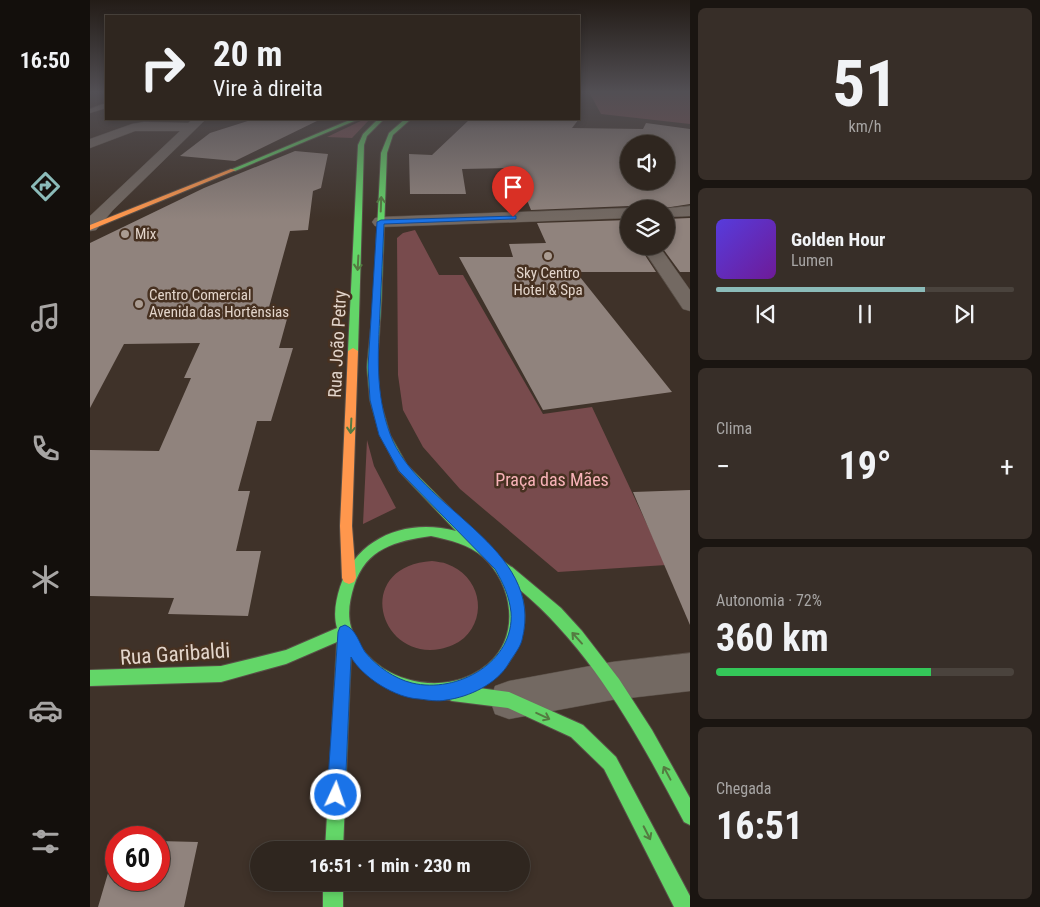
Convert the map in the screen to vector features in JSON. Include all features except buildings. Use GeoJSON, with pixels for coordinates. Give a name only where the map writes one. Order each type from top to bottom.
{"type":"FeatureCollection","features":[{"type":"Feature","properties":{"kind":"main road"},"geometry":{"type":"LineString","coordinates":[[90,227],[319,134]]}},
{"type":"Feature","properties":{"kind":"main road"},"geometry":{"type":"LineString","coordinates":[[274,153],[320,141],[342,139],[361,145],[366,134]]}},
{"type":"Feature","properties":{"kind":"main road","name":"Rua João Petry"},"geometry":{"type":"LineString","coordinates":[[391,134],[386,143],[384,153],[372,367],[375,400],[385,435],[403,468],[480,547]]}},
{"type":"Feature","properties":{"kind":"main road","name":"Rua João Petry"},"geometry":{"type":"LineString","coordinates":[[349,578],[346,526],[361,145]]}},
{"type":"Feature","properties":{"kind":"main road"},"geometry":{"type":"LineString","coordinates":[[334,841],[345,632],[342,605],[349,578],[362,558],[381,543],[405,534],[431,531],[456,536],[480,547],[554,612],[612,681],[658,755],[690,816]]}},
{"type":"Feature","properties":{"kind":"main road"},"geometry":{"type":"LineString","coordinates":[[446,693],[476,684],[500,665],[514,641],[518,613],[513,588],[500,565]]}},
{"type":"Feature","properties":{"kind":"main road"},"geometry":{"type":"LineString","coordinates":[[345,632],[360,658],[382,679],[413,691],[509,700],[577,731],[610,763],[686,907]]}},
{"type":"Feature","properties":{"kind":"main road","name":"Rua Garibaldi"},"geometry":{"type":"LineString","coordinates":[[90,678],[221,674],[286,657],[345,632]]}},
{"type":"Feature","properties":{"kind":"main road"},"geometry":{"type":"LineString","coordinates":[[333,907],[334,891]]}},
{"type":"Feature","properties":{"kind":"street"},"geometry":{"type":"LineString","coordinates":[[90,144],[115,134]]}},
{"type":"Feature","properties":{"kind":"street"},"geometry":{"type":"LineString","coordinates":[[90,227],[107,207],[184,134]]}},
{"type":"Feature","properties":{"kind":"street"},"geometry":{"type":"LineString","coordinates":[[675,212],[690,211]]}},
{"type":"Feature","properties":{"kind":"street"},"geometry":{"type":"LineString","coordinates":[[381,222],[620,214]]}},
{"type":"Feature","properties":{"kind":"street"},"geometry":{"type":"LineString","coordinates":[[656,255],[690,305]]}},
{"type":"Feature","properties":{"kind":"street"},"geometry":{"type":"LineString","coordinates":[[509,700],[612,681],[690,672]]}},
{"type":"Feature","properties":{"kind":"green space"},"geometry":{"type":"Polygon","coordinates":[[[333,134],[355,134],[352,138],[327,137],[333,134]]]}},
{"type":"Feature","properties":{"kind":"green space","name":"Praça das Mães"},"geometry":{"type":"Polygon","coordinates":[[[415,230],[439,275],[463,275],[543,414],[592,407],[666,565],[558,572],[460,489],[423,447],[403,410],[398,375],[397,238],[403,233],[415,230]]]}},
{"type":"Feature","properties":{"kind":"green space"},"geometry":{"type":"Polygon","coordinates":[[[367,440],[374,466],[396,508],[363,524],[367,440]]]}},
{"type":"Feature","properties":{"kind":"green space"},"geometry":{"type":"Polygon","coordinates":[[[432,561],[442,562],[458,569],[467,577],[477,596],[478,607],[472,629],[456,644],[440,649],[419,649],[401,641],[389,627],[383,611],[383,594],[391,578],[407,567],[432,561]]]}},
{"type":"Feature","properties":{"kind":"traffic: fast"},"geometry":{"type":"LineString","coordinates":[[233,170],[319,134]]}},
{"type":"Feature","properties":{"kind":"traffic: fast"},"geometry":{"type":"LineString","coordinates":[[353,351],[361,145],[366,134]]}},
{"type":"Feature","properties":{"kind":"traffic: fast"},"geometry":{"type":"LineString","coordinates":[[391,134],[384,153],[377,307],[372,367],[375,400],[385,435],[403,468],[474,541]]}},
{"type":"Feature","properties":{"kind":"traffic: fast"},"geometry":{"type":"LineString","coordinates":[[431,531],[464,539],[488,553],[507,578],[517,608],[517,624],[513,639],[507,654],[498,666],[486,676],[466,687],[435,692],[410,689],[387,680],[367,665],[352,647],[343,625],[342,602],[353,571],[364,556],[373,548],[395,538],[431,531]]}},
{"type":"Feature","properties":{"kind":"traffic: fast"},"geometry":{"type":"LineString","coordinates":[[507,571],[556,613],[596,659],[646,736],[690,816]]}},
{"type":"Feature","properties":{"kind":"traffic: fast"},"geometry":{"type":"LineString","coordinates":[[90,678],[221,674],[286,657],[345,632]]}},
{"type":"Feature","properties":{"kind":"traffic: fast"},"geometry":{"type":"LineString","coordinates":[[334,841],[345,632]]}},
{"type":"Feature","properties":{"kind":"traffic: fast"},"geometry":{"type":"LineString","coordinates":[[452,693],[509,700],[577,731],[610,763],[685,907]]}},
{"type":"Feature","properties":{"kind":"traffic: fast"},"geometry":{"type":"LineString","coordinates":[[333,891],[333,907]]}},
{"type":"Feature","properties":{"kind":"traffic: slow"},"geometry":{"type":"LineString","coordinates":[[90,228],[233,170]]}},
{"type":"Feature","properties":{"kind":"traffic: slow"},"geometry":{"type":"LineString","coordinates":[[349,578],[346,526],[353,351]]}},
{"type":"Feature","properties":{"kind":"place","name":"Mix"},"geometry":{"type":"Point","coordinates":[125,234]}},
{"type":"Feature","properties":{"kind":"place","name":"Sky Centro Hotel & Spa"},"geometry":{"type":"Point","coordinates":[548,256]}},
{"type":"Feature","properties":{"kind":"place","name":"Centro Comercial Avenida das Hortênsias"},"geometry":{"type":"Point","coordinates":[139,304]}},
{"type":"Feature","properties":{"kind":"route"},"geometry":{"type":"LineString","coordinates":[[336,795],[345,632],[360,658],[382,679],[413,691],[446,693],[476,684],[500,665],[514,641],[518,613],[513,588],[500,565],[403,468],[385,435],[375,400],[372,367],[381,222],[513,217]]}}]}
